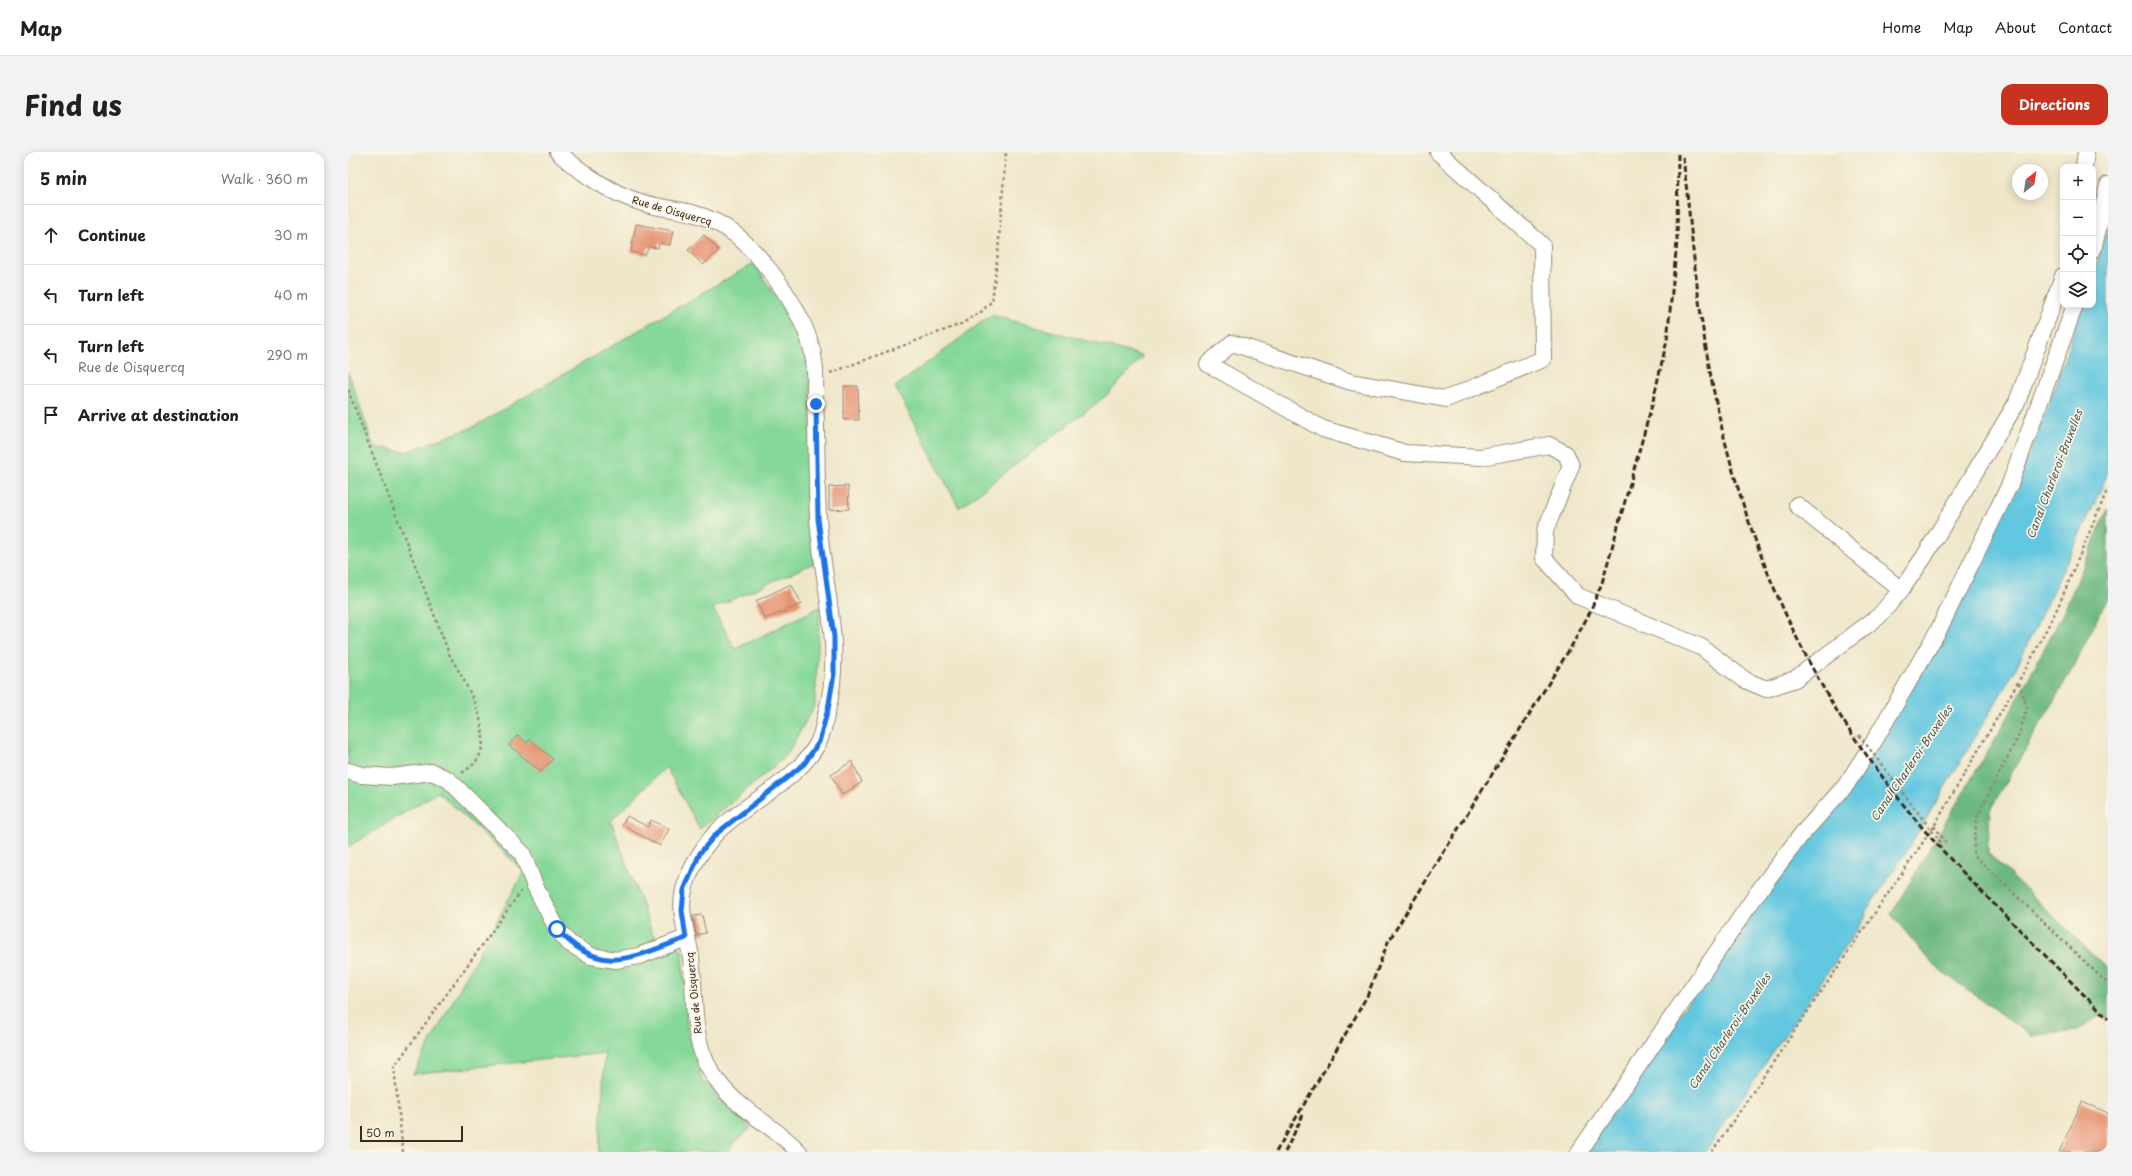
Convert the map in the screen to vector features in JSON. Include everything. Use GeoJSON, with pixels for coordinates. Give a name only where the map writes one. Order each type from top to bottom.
{"type":"FeatureCollection","features":[{"type":"Feature","properties":{"kind":"street","name":"Rue de Oisquercq"},"geometry":{"type":"LineString","coordinates":[[558,152],[571,164],[618,194],[643,203],[694,214],[715,221],[728,228],[747,244],[772,273],[802,322],[814,360],[818,519],[834,637],[834,674],[828,709],[819,742],[804,764],[716,834],[700,853],[684,890],[682,911],[686,938],[691,957],[697,1038],[704,1061],[718,1082],[738,1104],[781,1136],[799,1152]]}},
{"type":"Feature","properties":{"kind":"street"},"geometry":{"type":"LineString","coordinates":[[1438,152],[1542,245],[1543,359],[1446,399],[1351,382],[1232,342],[1208,364],[1323,429],[1405,453],[1481,457],[1549,445],[1566,454],[1571,466],[1546,531],[1544,558],[1578,596],[1701,646],[1745,680],[1766,690],[1795,679],[1878,616],[1901,590],[1924,557],[2017,402],[2060,284]]}},
{"type":"Feature","properties":{"kind":"street"},"geometry":{"type":"LineString","coordinates":[[2084,164],[2086,152]]}},
{"type":"Feature","properties":{"kind":"street"},"geometry":{"type":"LineString","coordinates":[[2096,237],[2108,185]]}},
{"type":"Feature","properties":{"kind":"street"},"geometry":{"type":"LineString","coordinates":[[1579,1152],[1762,885],[1801,835],[1846,785],[1874,743],[1939,629],[2010,484],[2074,308]]}},
{"type":"Feature","properties":{"kind":"street"},"geometry":{"type":"LineString","coordinates":[[1797,505],[1901,590]]}},
{"type":"Feature","properties":{"kind":"street"},"geometry":{"type":"LineString","coordinates":[[348,771],[361,775],[392,777],[432,772],[449,780],[522,853],[557,929],[569,943],[591,956],[616,960],[639,956],[686,938]]}},
{"type":"Feature","properties":{"kind":"path"},"geometry":{"type":"LineString","coordinates":[[815,379],[844,366],[961,324],[981,312],[992,301],[998,259],[1006,152]]}},
{"type":"Feature","properties":{"kind":"path"},"geometry":{"type":"LineString","coordinates":[[348,390],[450,656],[470,691],[479,713],[482,735],[480,755],[467,770],[449,780]]}},
{"type":"Feature","properties":{"kind":"path"},"geometry":{"type":"LineString","coordinates":[[1712,1152],[1934,826],[2019,682],[2058,608],[2108,488]]}},
{"type":"Feature","properties":{"kind":"path"},"geometry":{"type":"LineString","coordinates":[[2019,682],[2027,708],[2019,735],[1977,817],[1973,854],[2108,984]]}},
{"type":"Feature","properties":{"kind":"path"},"geometry":{"type":"LineString","coordinates":[[1859,736],[1942,844],[1946,842],[1934,826]]}},
{"type":"Feature","properties":{"kind":"path"},"geometry":{"type":"LineString","coordinates":[[403,1152],[394,1067],[532,876]]}},
{"type":"Feature","properties":{"kind":"green space"},"geometry":{"type":"Polygon","coordinates":[[[754,263],[809,349],[814,563],[713,608],[735,649],[820,607],[815,705],[786,756],[700,829],[666,767],[611,821],[653,935],[682,950],[687,1027],[702,1080],[751,1128],[734,1143],[728,1152],[599,1152],[605,1053],[413,1074],[524,871],[438,792],[348,847],[348,372],[374,447],[406,452],[473,427],[754,263]]]}},
{"type":"Feature","properties":{"kind":"green space"},"geometry":{"type":"Polygon","coordinates":[[[991,315],[1143,356],[1107,395],[959,508],[895,387],[991,315]]]}},
{"type":"Feature","properties":{"kind":"green space"},"geometry":{"type":"Polygon","coordinates":[[[2108,509],[2108,597],[2073,668],[1990,810],[1988,853],[2108,969],[2108,1021],[2101,1015],[2077,1031],[2031,1036],[1932,964],[1891,914],[2008,717],[2064,611],[2108,509]]]}},
{"type":"Feature","properties":{"kind":"water","name":"Canal Charleroi-Bruxelles"},"geometry":{"type":"Polygon","coordinates":[[[2108,224],[2108,472],[2099,494],[2014,672],[1903,857],[1866,911],[1865,918],[1705,1152],[1585,1152],[1766,888],[1853,788],[2015,488],[2047,409],[2082,308],[2096,308],[2096,264],[2108,224]]]}},
{"type":"Feature","properties":{"kind":"building"},"geometry":{"type":"Polygon","coordinates":[[[636,224],[673,231],[670,245],[659,243],[658,248],[649,247],[645,255],[631,252],[636,224]]]}},
{"type":"Feature","properties":{"kind":"building"},"geometry":{"type":"Polygon","coordinates":[[[704,235],[719,250],[703,265],[688,250],[704,235]]]}},
{"type":"Feature","properties":{"kind":"building"},"geometry":{"type":"Polygon","coordinates":[[[844,386],[858,386],[859,420],[844,420],[844,386]]]}},
{"type":"Feature","properties":{"kind":"building"},"geometry":{"type":"Polygon","coordinates":[[[848,486],[849,509],[829,510],[829,487],[848,486]]]}},
{"type":"Feature","properties":{"kind":"building"},"geometry":{"type":"Polygon","coordinates":[[[791,584],[802,604],[765,619],[756,601],[791,584]]]}},
{"type":"Feature","properties":{"kind":"building"},"geometry":{"type":"Polygon","coordinates":[[[518,735],[527,743],[530,739],[553,759],[541,772],[509,745],[518,735]]]}},
{"type":"Feature","properties":{"kind":"building"},"geometry":{"type":"Polygon","coordinates":[[[852,761],[862,782],[842,795],[831,775],[852,761]]]}},
{"type":"Feature","properties":{"kind":"building"},"geometry":{"type":"Polygon","coordinates":[[[627,816],[648,827],[651,820],[669,829],[660,846],[622,825],[627,816]]]}},
{"type":"Feature","properties":{"kind":"building"},"geometry":{"type":"Polygon","coordinates":[[[702,915],[706,933],[696,935],[693,916],[702,915]]]}},
{"type":"Feature","properties":{"kind":"building"},"geometry":{"type":"Polygon","coordinates":[[[2082,1102],[2108,1113],[2108,1152],[2059,1152],[2082,1102]]]}},
{"type":"Feature","properties":{"kind":"railway"},"geometry":{"type":"LineString","coordinates":[[1276,1152],[1368,994],[1388,942],[1571,647],[1589,614],[1602,583],[1652,405],[1667,340],[1677,242],[1678,152]]}},
{"type":"Feature","properties":{"kind":"railway"},"geometry":{"type":"LineString","coordinates":[[1683,157],[1697,284],[1716,404],[1739,491],[1753,534],[1769,576],[1806,657],[1853,736],[1910,813],[1960,869],[2108,1019]]}},
{"type":"Feature","properties":{"kind":"railway"},"geometry":{"type":"LineString","coordinates":[[1285,1152],[1303,1115]]}},
{"type":"Feature","properties":{"kind":"route"},"geometry":{"type":"LineString","coordinates":[[557,929],[569,943],[591,956],[616,960],[639,956],[686,938],[682,911],[684,890],[700,853],[716,834],[804,764],[819,742],[828,709],[834,674],[834,637],[818,519],[816,404]]}}]}
